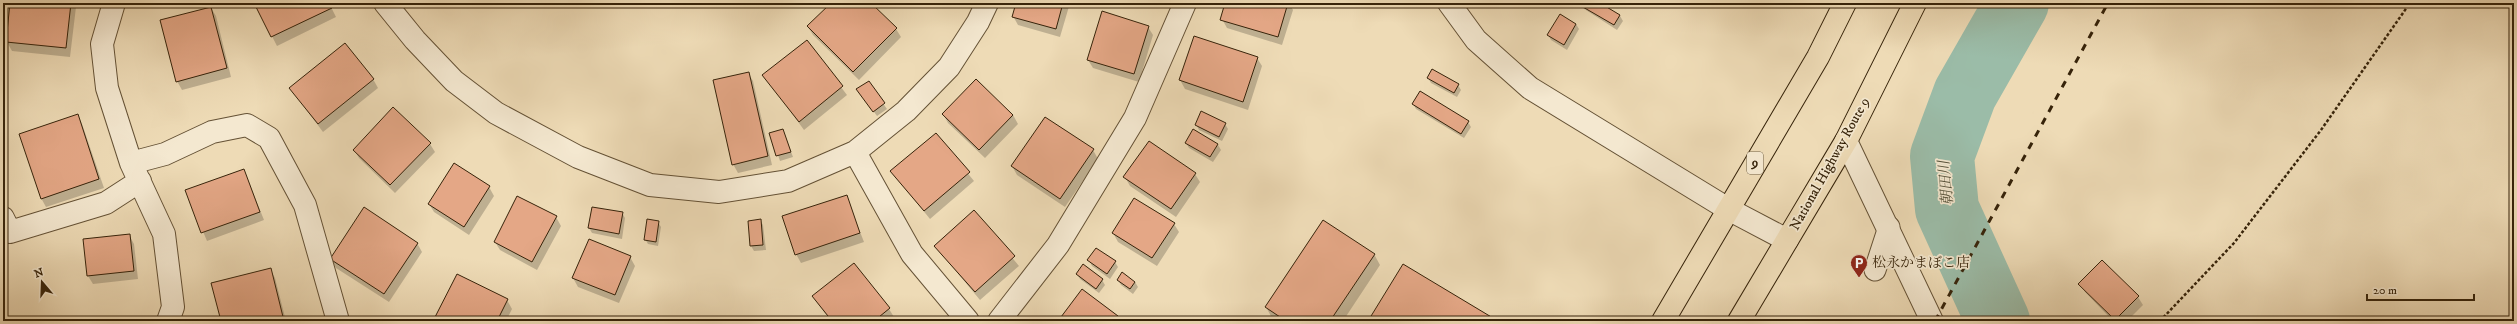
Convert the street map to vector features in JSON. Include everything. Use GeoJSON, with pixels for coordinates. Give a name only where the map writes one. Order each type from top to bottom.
{"type":"FeatureCollection","features":[{"type":"Feature","properties":{"kind":"highway","name":"9"},"geometry":{"type":"LineString","coordinates":[[1663,321],[1818,57],[1845,3]]}},
{"type":"Feature","properties":{"kind":"highway","name":"National Highway Route 9"},"geometry":{"type":"LineString","coordinates":[[1739,321],[1846,141],[1915,3]]}},
{"type":"Feature","properties":{"kind":"street"},"geometry":{"type":"LineString","coordinates":[[114,3],[102,44],[107,88],[136,172],[164,234],[173,307],[168,321]]}},
{"type":"Feature","properties":{"kind":"street"},"geometry":{"type":"LineString","coordinates":[[385,3],[415,40],[454,81],[496,113],[578,157],[650,185],[719,192],[788,181],[855,152],[906,112],[949,67],[978,22],[986,3]]}},
{"type":"Feature","properties":{"kind":"street"},"geometry":{"type":"LineString","coordinates":[[999,321],[1058,245],[1135,118],[1185,3]]}},
{"type":"Feature","properties":{"kind":"street"},"geometry":{"type":"LineString","coordinates":[[1449,3],[1476,40],[1530,88],[1728,209],[1787,240]]}},
{"type":"Feature","properties":{"kind":"street"},"geometry":{"type":"LineString","coordinates":[[3,218],[10,232],[106,203],[136,172],[165,154],[212,132],[247,125],[269,138],[305,205],[338,321]]}},
{"type":"Feature","properties":{"kind":"street"},"geometry":{"type":"LineString","coordinates":[[1846,141],[1889,227],[1932,321]]}},
{"type":"Feature","properties":{"kind":"street"},"geometry":{"type":"LineString","coordinates":[[855,152],[912,254],[968,321]]}},
{"type":"Feature","properties":{"kind":"lane"},"geometry":{"type":"LineString","coordinates":[[1875,270],[1889,227]]}},
{"type":"Feature","properties":{"kind":"path"},"geometry":{"type":"LineString","coordinates":[[2160,321],[2234,243],[2321,130],[2410,3]]}},
{"type":"Feature","properties":{"kind":"building"},"geometry":{"type":"Polygon","coordinates":[[[10,3],[71,3],[66,48],[6,42],[10,3]]]}},
{"type":"Feature","properties":{"kind":"building"},"geometry":{"type":"Polygon","coordinates":[[[254,3],[330,3],[332,8],[271,37],[254,3]]]}},
{"type":"Feature","properties":{"kind":"building"},"geometry":{"type":"Polygon","coordinates":[[[831,3],[871,3],[897,28],[853,72],[807,26],[831,3]]]}},
{"type":"Feature","properties":{"kind":"building"},"geometry":{"type":"Polygon","coordinates":[[[1016,3],[1063,3],[1056,29],[1012,17],[1016,3]]]}},
{"type":"Feature","properties":{"kind":"building"},"geometry":{"type":"Polygon","coordinates":[[[1225,3],[1288,3],[1278,37],[1220,20],[1225,3]]]}},
{"type":"Feature","properties":{"kind":"building"},"geometry":{"type":"Polygon","coordinates":[[[1576,3],[1600,3],[1620,15],[1614,25],[1576,3]]]}},
{"type":"Feature","properties":{"kind":"building"},"geometry":{"type":"Polygon","coordinates":[[[211,7],[227,68],[176,82],[160,20],[211,7]]]}},
{"type":"Feature","properties":{"kind":"building"},"geometry":{"type":"Polygon","coordinates":[[[1102,11],[1149,26],[1134,74],[1087,60],[1102,11]]]}},
{"type":"Feature","properties":{"kind":"building"},"geometry":{"type":"Polygon","coordinates":[[[1560,14],[1576,24],[1564,45],[1547,35],[1560,14]]]}},
{"type":"Feature","properties":{"kind":"building"},"geometry":{"type":"Polygon","coordinates":[[[1194,36],[1258,57],[1243,102],[1179,80],[1194,36]]]}},
{"type":"Feature","properties":{"kind":"building"},"geometry":{"type":"Polygon","coordinates":[[[807,40],[843,86],[799,122],[762,75],[807,40]]]}},
{"type":"Feature","properties":{"kind":"building"},"geometry":{"type":"Polygon","coordinates":[[[345,43],[374,79],[318,124],[289,88],[345,43]]]}},
{"type":"Feature","properties":{"kind":"building"},"geometry":{"type":"Polygon","coordinates":[[[1432,69],[1459,84],[1454,93],[1427,78],[1432,69]]]}},
{"type":"Feature","properties":{"kind":"building"},"geometry":{"type":"Polygon","coordinates":[[[749,72],[768,156],[732,165],[713,80],[749,72]]]}},
{"type":"Feature","properties":{"kind":"building"},"geometry":{"type":"Polygon","coordinates":[[[976,79],[1013,115],[979,150],[942,114],[976,79]]]}},
{"type":"Feature","properties":{"kind":"building"},"geometry":{"type":"Polygon","coordinates":[[[869,81],[885,103],[873,112],[856,89],[869,81]]]}},
{"type":"Feature","properties":{"kind":"building"},"geometry":{"type":"Polygon","coordinates":[[[1420,91],[1469,121],[1461,134],[1412,104],[1420,91]]]}},
{"type":"Feature","properties":{"kind":"building"},"geometry":{"type":"Polygon","coordinates":[[[393,107],[431,143],[390,185],[353,150],[393,107]]]}},
{"type":"Feature","properties":{"kind":"building"},"geometry":{"type":"Polygon","coordinates":[[[1201,111],[1226,123],[1219,137],[1195,125],[1201,111]]]}},
{"type":"Feature","properties":{"kind":"building"},"geometry":{"type":"Polygon","coordinates":[[[78,114],[99,179],[41,199],[19,134],[78,114]]]}},
{"type":"Feature","properties":{"kind":"building"},"geometry":{"type":"Polygon","coordinates":[[[1045,117],[1094,149],[1060,199],[1011,166],[1045,117]]]}},
{"type":"Feature","properties":{"kind":"building"},"geometry":{"type":"Polygon","coordinates":[[[783,129],[791,152],[776,156],[769,133],[783,129]]]}},
{"type":"Feature","properties":{"kind":"building"},"geometry":{"type":"Polygon","coordinates":[[[1193,129],[1218,144],[1210,157],[1185,143],[1193,129]]]}},
{"type":"Feature","properties":{"kind":"building"},"geometry":{"type":"Polygon","coordinates":[[[936,133],[970,172],[924,211],[890,171],[936,133]]]}},
{"type":"Feature","properties":{"kind":"building"},"geometry":{"type":"Polygon","coordinates":[[[1149,141],[1196,173],[1171,209],[1123,177],[1149,141]]]}},
{"type":"Feature","properties":{"kind":"building"},"geometry":{"type":"Polygon","coordinates":[[[454,163],[490,186],[464,227],[428,204],[454,163]]]}},
{"type":"Feature","properties":{"kind":"building"},"geometry":{"type":"Polygon","coordinates":[[[244,169],[260,212],[201,233],[185,190],[244,169]]]}},
{"type":"Feature","properties":{"kind":"building"},"geometry":{"type":"Polygon","coordinates":[[[847,195],[860,233],[795,255],[782,216],[847,195]]]}},
{"type":"Feature","properties":{"kind":"building"},"geometry":{"type":"Polygon","coordinates":[[[517,196],[557,216],[532,262],[494,242],[517,196]]]}},
{"type":"Feature","properties":{"kind":"building"},"geometry":{"type":"Polygon","coordinates":[[[1134,198],[1175,223],[1152,258],[1112,233],[1134,198]]]}},
{"type":"Feature","properties":{"kind":"building"},"geometry":{"type":"Polygon","coordinates":[[[364,207],[418,243],[384,294],[330,259],[364,207]]]}},
{"type":"Feature","properties":{"kind":"building"},"geometry":{"type":"Polygon","coordinates":[[[592,207],[623,212],[619,234],[588,228],[592,207]]]}},
{"type":"Feature","properties":{"kind":"building"},"geometry":{"type":"Polygon","coordinates":[[[974,210],[1015,256],[975,292],[934,246],[974,210]]]}},
{"type":"Feature","properties":{"kind":"building"},"geometry":{"type":"Polygon","coordinates":[[[647,219],[659,221],[656,242],[644,240],[647,219]]]}},
{"type":"Feature","properties":{"kind":"building"},"geometry":{"type":"Polygon","coordinates":[[[761,219],[763,245],[750,246],[748,221],[761,219]]]}},
{"type":"Feature","properties":{"kind":"building"},"geometry":{"type":"Polygon","coordinates":[[[1323,220],[1375,254],[1330,321],[1286,321],[1265,307],[1323,220]]]}},
{"type":"Feature","properties":{"kind":"building"},"geometry":{"type":"Polygon","coordinates":[[[130,234],[134,271],[87,276],[83,239],[130,234]]]}},
{"type":"Feature","properties":{"kind":"building"},"geometry":{"type":"Polygon","coordinates":[[[589,239],[631,256],[615,295],[572,278],[589,239]]]}},
{"type":"Feature","properties":{"kind":"building"},"geometry":{"type":"Polygon","coordinates":[[[1096,248],[1116,261],[1107,274],[1087,260],[1096,248]]]}},
{"type":"Feature","properties":{"kind":"building"},"geometry":{"type":"Polygon","coordinates":[[[2102,260],[2139,296],[2115,320],[2078,284],[2102,260]]]}},
{"type":"Feature","properties":{"kind":"building"},"geometry":{"type":"Polygon","coordinates":[[[854,263],[890,308],[874,321],[832,321],[812,296],[854,263]]]}},
{"type":"Feature","properties":{"kind":"building"},"geometry":{"type":"Polygon","coordinates":[[[1083,264],[1103,279],[1096,289],[1076,274],[1083,264]]]}},
{"type":"Feature","properties":{"kind":"building"},"geometry":{"type":"Polygon","coordinates":[[[1403,264],[1498,321],[1368,321],[1403,264]]]}},
{"type":"Feature","properties":{"kind":"building"},"geometry":{"type":"Polygon","coordinates":[[[271,268],[284,321],[221,321],[211,283],[271,268]]]}},
{"type":"Feature","properties":{"kind":"building"},"geometry":{"type":"Polygon","coordinates":[[[1122,272],[1135,282],[1130,289],[1117,280],[1122,272]]]}},
{"type":"Feature","properties":{"kind":"building"},"geometry":{"type":"Polygon","coordinates":[[[457,274],[508,299],[497,321],[433,321],[457,274]]]}},
{"type":"Feature","properties":{"kind":"building"},"geometry":{"type":"Polygon","coordinates":[[[1082,289],[1118,316],[1114,321],[1058,321],[1082,289]]]}},
{"type":"Feature","properties":{"kind":"waterway","name":"朝田川"},"geometry":{"type":"LineString","coordinates":[[1998,321],[1947,209],[1942,156],[1965,94],[2017,3]]}},
{"type":"Feature","properties":{"kind":"railway"},"geometry":{"type":"LineString","coordinates":[[1935,321],[2108,3]]}},
{"type":"Feature","properties":{"kind":"place","name":"松永かまぼこ店"},"geometry":{"type":"Point","coordinates":[1859,278]}}]}
